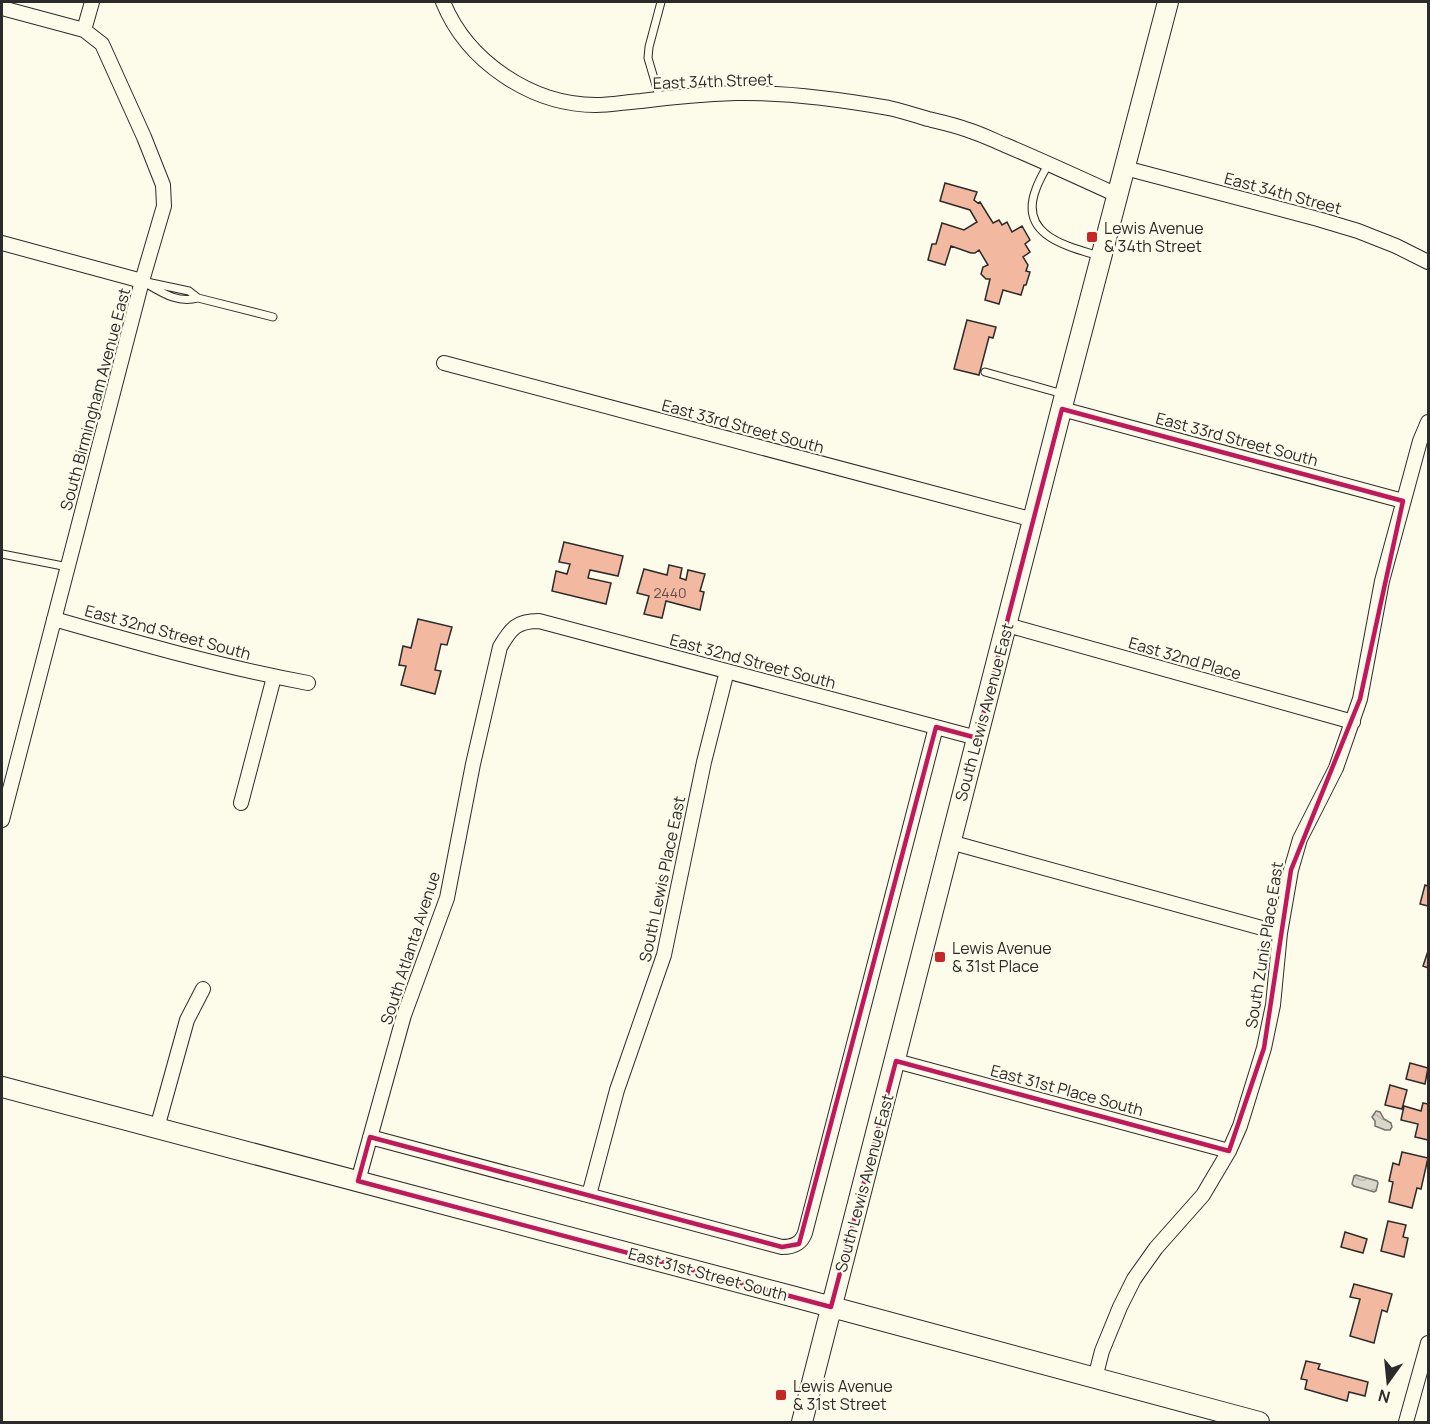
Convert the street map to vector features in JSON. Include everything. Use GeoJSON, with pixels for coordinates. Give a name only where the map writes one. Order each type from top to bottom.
{"type":"FeatureCollection","features":[{"type":"Feature","properties":{"kind":"main road","name":"South Lewis Avenue East"},"geometry":{"type":"LineString","coordinates":[[802,1422],[1168,2]]}},
{"type":"Feature","properties":{"kind":"main road","name":"East 31st Street South"},"geometry":{"type":"LineString","coordinates":[[2,1087],[1259,1422]]}},
{"type":"Feature","properties":{"kind":"street"},"geometry":{"type":"LineString","coordinates":[[2,8],[84,30],[92,2]]}},
{"type":"Feature","properties":{"kind":"street","name":"East 34th Street"},"geometry":{"type":"LineString","coordinates":[[443,2],[460,31],[477,53],[506,78],[548,97],[596,105],[736,93],[813,96],[892,109],[969,130],[1117,195]]}},
{"type":"Feature","properties":{"kind":"street","name":"South Birmingham Avenue East"},"geometry":{"type":"LineString","coordinates":[[2,820],[142,281],[164,206],[163,185],[102,44],[84,30]]}},
{"type":"Feature","properties":{"kind":"street","name":"East 34th Street"},"geometry":{"type":"LineString","coordinates":[[1125,168],[1358,231],[1428,262]]}},
{"type":"Feature","properties":{"kind":"street"},"geometry":{"type":"LineString","coordinates":[[2,243],[142,281]]}},
{"type":"Feature","properties":{"kind":"street","name":"East 33rd Street South"},"geometry":{"type":"LineString","coordinates":[[444,363],[1034,520]]}},
{"type":"Feature","properties":{"kind":"street","name":"East 33rd Street South"},"geometry":{"type":"LineString","coordinates":[[1064,402],[1403,501]]}},
{"type":"Feature","properties":{"kind":"street","name":"South Zunis Place East"},"geometry":{"type":"LineString","coordinates":[[1095,1378],[1106,1342],[1134,1280],[1156,1248],[1203,1195],[1229,1151],[1240,1126],[1264,1048],[1273,1005],[1280,933],[1291,870],[1300,839],[1336,768],[1353,722],[1360,699],[1382,581],[1420,441],[1428,422]]}},
{"type":"Feature","properties":{"kind":"street","name":"East 32nd Street South"},"geometry":{"type":"LineString","coordinates":[[54,619],[161,650],[308,683]]}},
{"type":"Feature","properties":{"kind":"street","name":"East 32nd Street South"},"geometry":{"type":"LineString","coordinates":[[519,624],[539,621],[977,738]]}},
{"type":"Feature","properties":{"kind":"street","name":"South Atlanta Avenue"},"geometry":{"type":"LineString","coordinates":[[358,1181],[404,1015],[447,898],[473,764],[500,647],[509,630],[519,624]]}},
{"type":"Feature","properties":{"kind":"street","name":"East 32nd Place"},"geometry":{"type":"LineString","coordinates":[[1007,626],[1353,722]]}},
{"type":"Feature","properties":{"kind":"street","name":"South Lewis Place East"},"geometry":{"type":"LineString","coordinates":[[589,1195],[617,1090],[664,955],[704,762],[727,671]]}},
{"type":"Feature","properties":{"kind":"street"},"geometry":{"type":"LineString","coordinates":[[241,803],[274,677]]}},
{"type":"Feature","properties":{"kind":"street"},"geometry":{"type":"LineString","coordinates":[[370,1137],[782,1247],[799,1244],[805,1233],[936,727]]}},
{"type":"Feature","properties":{"kind":"street"},"geometry":{"type":"LineString","coordinates":[[950,843],[1280,933]]}},
{"type":"Feature","properties":{"kind":"street"},"geometry":{"type":"LineString","coordinates":[[156,1128],[187,1020],[203,989]]}},
{"type":"Feature","properties":{"kind":"street","name":"East 31st Place South"},"geometry":{"type":"LineString","coordinates":[[896,1061],[1229,1151]]}},
{"type":"Feature","properties":{"kind":"street"},"geometry":{"type":"LineString","coordinates":[[1406,1422],[1428,1343]]}},
{"type":"Feature","properties":{"kind":"lane"},"geometry":{"type":"LineString","coordinates":[[660,5],[648,58],[660,99]]}},
{"type":"Feature","properties":{"kind":"lane"},"geometry":{"type":"LineString","coordinates":[[1049,164],[1032,201],[1033,215],[1041,231],[1053,240],[1102,257]]}},
{"type":"Feature","properties":{"kind":"lane"},"geometry":{"type":"LineString","coordinates":[[142,281],[164,294],[188,301],[198,298],[273,317]]}},
{"type":"Feature","properties":{"kind":"lane"},"geometry":{"type":"LineString","coordinates":[[985,372],[1064,402]]}},
{"type":"Feature","properties":{"kind":"lane"},"geometry":{"type":"LineString","coordinates":[[2,554],[68,567]]}},
{"type":"Feature","properties":{"kind":"highlighted area"},"geometry":{"type":"Polygon","coordinates":[[[1062,409],[1403,501],[1360,699],[1291,870],[1264,1048],[1229,1151],[896,1061],[831,1307],[358,1181],[370,1137],[782,1247],[799,1244],[936,727],[977,738],[1062,409]]]}},
{"type":"Feature","properties":{"kind":"water"},"geometry":{"type":"Polygon","coordinates":[[[1376,1111],[1391,1123],[1390,1130],[1375,1126],[1372,1117],[1376,1111]]]}},
{"type":"Feature","properties":{"kind":"water"},"geometry":{"type":"Polygon","coordinates":[[[1356,1175],[1377,1181],[1376,1191],[1354,1186],[1352,1184],[1356,1175]]]}},
{"type":"Feature","properties":{"kind":"building"},"geometry":{"type":"Polygon","coordinates":[[[945,183],[977,192],[974,200],[980,202],[993,223],[999,220],[1002,225],[1007,222],[1012,232],[1022,226],[1030,240],[1025,244],[1030,252],[1023,257],[1028,265],[1026,271],[1030,272],[1021,295],[1003,290],[999,304],[985,300],[990,279],[986,279],[981,274],[983,267],[988,265],[979,250],[971,253],[951,246],[945,265],[928,260],[932,244],[936,244],[942,223],[964,230],[977,222],[970,210],[940,201],[945,183]]]}},
{"type":"Feature","properties":{"kind":"building"},"geometry":{"type":"Polygon","coordinates":[[[967,320],[996,327],[993,338],[989,337],[979,375],[954,369],[967,320]]]}},
{"type":"Feature","properties":{"kind":"building"},"geometry":{"type":"Polygon","coordinates":[[[564,542],[623,556],[618,576],[590,570],[588,578],[611,583],[606,604],[552,591],[556,571],[567,574],[570,564],[559,562],[564,542]]]}},
{"type":"Feature","properties":{"kind":"building"},"geometry":{"type":"Polygon","coordinates":[[[669,565],[682,568],[680,578],[686,580],[688,570],[705,574],[700,591],[704,592],[700,610],[666,601],[662,618],[644,614],[649,596],[637,593],[644,569],[667,575],[669,565]]]}},
{"type":"Feature","properties":{"kind":"building"},"geometry":{"type":"Polygon","coordinates":[[[418,619],[452,627],[447,645],[441,644],[435,670],[441,671],[435,694],[401,685],[406,666],[399,665],[403,646],[411,648],[418,619]]]}},
{"type":"Feature","properties":{"kind":"building"},"geometry":{"type":"Polygon","coordinates":[[[1425,885],[1428,886],[1428,906],[1420,904],[1425,885]]]}},
{"type":"Feature","properties":{"kind":"building"},"geometry":{"type":"Polygon","coordinates":[[[1428,951],[1428,968],[1423,966],[1428,951]]]}},
{"type":"Feature","properties":{"kind":"building"},"geometry":{"type":"Polygon","coordinates":[[[1410,1063],[1428,1068],[1425,1084],[1406,1079],[1410,1063]]]}},
{"type":"Feature","properties":{"kind":"building"},"geometry":{"type":"Polygon","coordinates":[[[1390,1085],[1407,1090],[1402,1109],[1385,1105],[1390,1085]]]}},
{"type":"Feature","properties":{"kind":"building"},"geometry":{"type":"Polygon","coordinates":[[[1423,1103],[1428,1104],[1428,1140],[1415,1137],[1418,1124],[1401,1120],[1404,1106],[1421,1111],[1423,1103]]]}},
{"type":"Feature","properties":{"kind":"building"},"geometry":{"type":"Polygon","coordinates":[[[1402,1152],[1428,1158],[1421,1189],[1417,1188],[1412,1208],[1389,1202],[1393,1182],[1389,1181],[1393,1163],[1399,1165],[1402,1152]]]}},
{"type":"Feature","properties":{"kind":"building"},"geometry":{"type":"Polygon","coordinates":[[[1388,1221],[1406,1225],[1403,1237],[1408,1238],[1404,1257],[1381,1251],[1388,1221]]]}},
{"type":"Feature","properties":{"kind":"building"},"geometry":{"type":"Polygon","coordinates":[[[1345,1232],[1367,1239],[1363,1253],[1341,1247],[1345,1232]]]}},
{"type":"Feature","properties":{"kind":"building"},"geometry":{"type":"Polygon","coordinates":[[[1354,1284],[1392,1294],[1387,1312],[1382,1310],[1374,1343],[1350,1336],[1360,1299],[1350,1297],[1354,1284]]]}},
{"type":"Feature","properties":{"kind":"building"},"geometry":{"type":"Polygon","coordinates":[[[1306,1361],[1320,1364],[1318,1369],[1368,1382],[1365,1396],[1349,1392],[1347,1401],[1305,1389],[1307,1380],[1301,1379],[1306,1361]]]}},
{"type":"Feature","properties":{"kind":"place","name":"Lewis Avenue & 34th Street"},"geometry":{"type":"Point","coordinates":[1092,237]}},
{"type":"Feature","properties":{"kind":"place","name":"Lewis Avenue & 31st Place"},"geometry":{"type":"Point","coordinates":[940,957]}},
{"type":"Feature","properties":{"kind":"place","name":"Lewis Avenue & 31st Street"},"geometry":{"type":"Point","coordinates":[781,1395]}}]}
